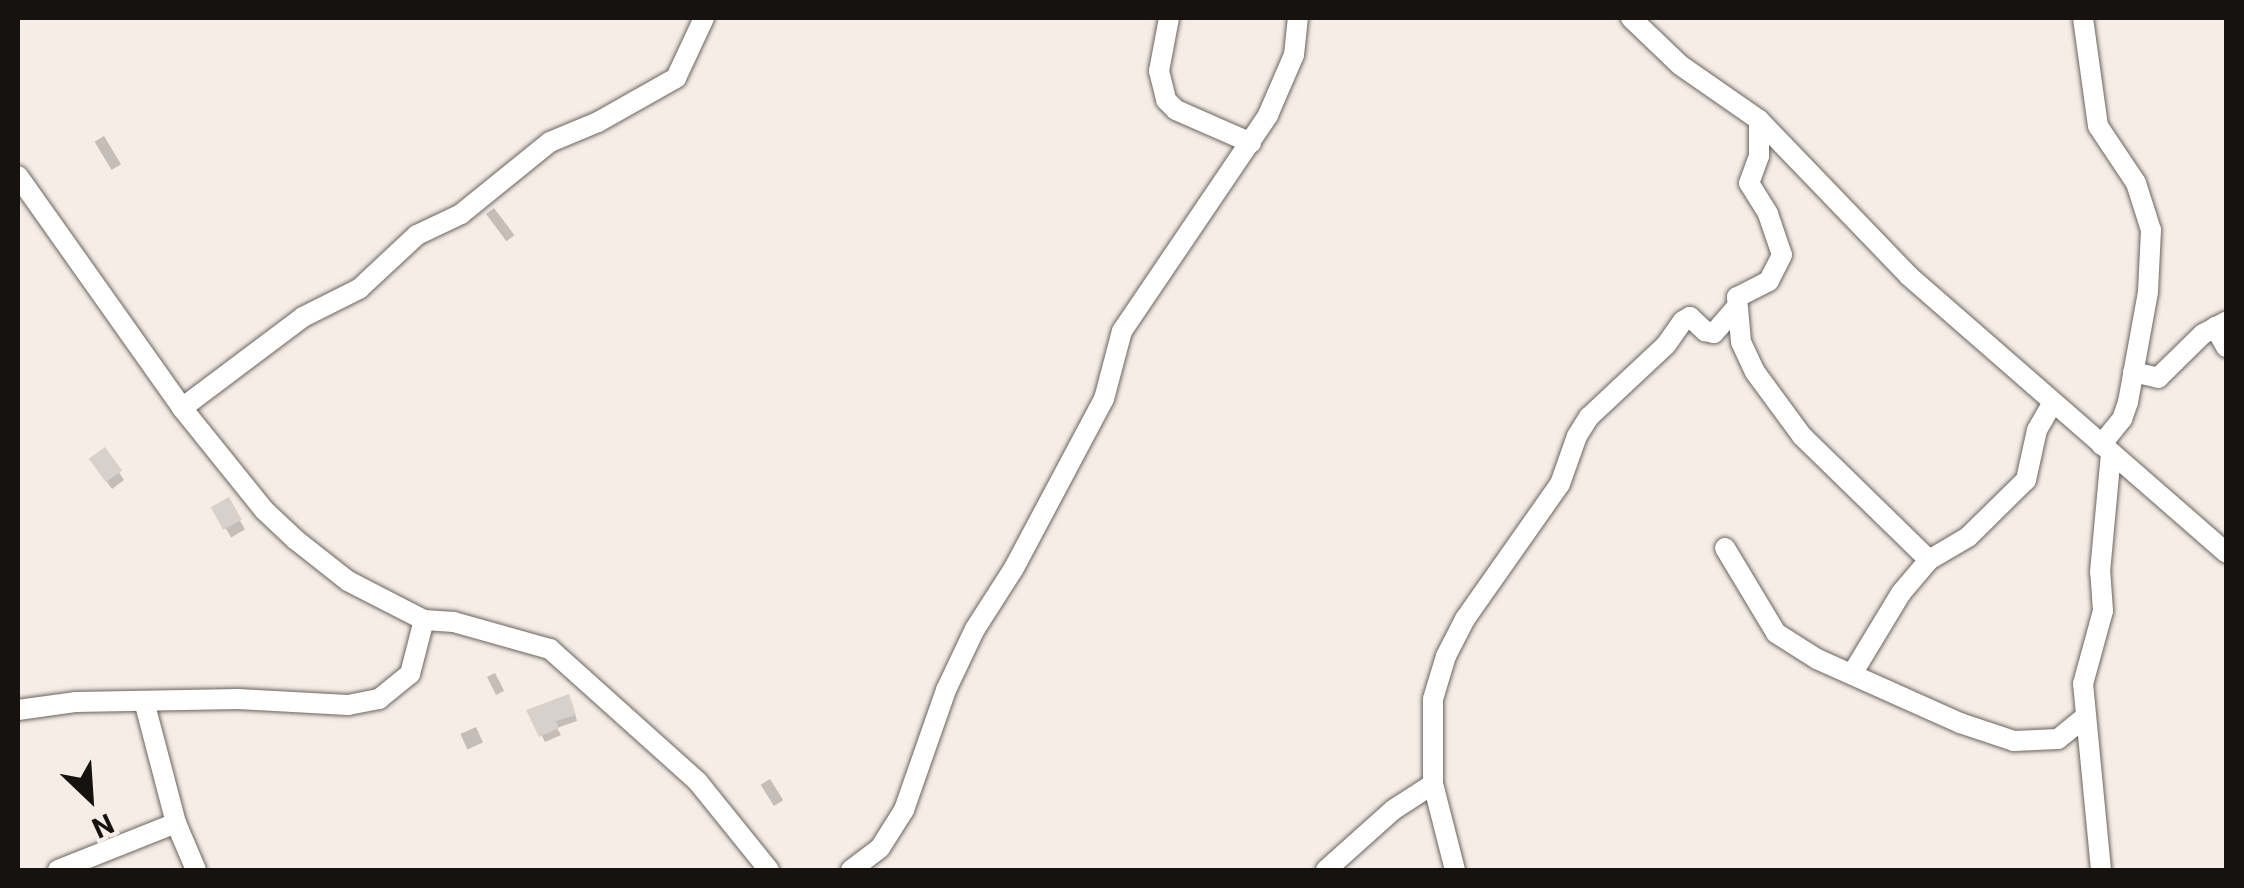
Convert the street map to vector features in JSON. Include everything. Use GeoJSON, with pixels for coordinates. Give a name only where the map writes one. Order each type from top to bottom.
{"type":"FeatureCollection","features":[{"type":"Feature","properties":{"kind":"street"},"geometry":{"type":"LineString","coordinates":[[182,408],[303,316],[359,289],[416,235],[461,214],[550,142],[598,122],[676,78],[704,18]]}},
{"type":"Feature","properties":{"kind":"street"},"geometry":{"type":"LineString","coordinates":[[1169,18],[1159,71],[1166,100],[1176,110],[1251,143]]}},
{"type":"Feature","properties":{"kind":"street"},"geometry":{"type":"LineString","coordinates":[[850,870],[880,848],[904,810],[946,690],[1104,398],[1122,331],[1251,143],[1287,74],[1298,18]]}},
{"type":"Feature","properties":{"kind":"street"},"geometry":{"type":"LineString","coordinates":[[1630,18],[1680,65],[1759,120],[1909,276],[2226,553]]}},
{"type":"Feature","properties":{"kind":"street"},"geometry":{"type":"LineString","coordinates":[[2083,18],[2098,126],[2136,183],[2151,230],[2148,292],[2134,372],[2122,419],[2106,449],[2100,572],[2103,611],[2084,668],[2083,719],[2101,870]]}},
{"type":"Feature","properties":{"kind":"street"},"geometry":{"type":"LineString","coordinates":[[1455,870],[1434,784],[1433,700],[1446,656],[1465,619],[1560,484],[1577,436],[1590,416],[1666,346],[1682,320],[1690,316],[1705,332],[1714,333],[1735,309],[1740,294],[1769,282],[1782,255],[1778,237],[1749,183],[1759,156],[1759,120]]}},
{"type":"Feature","properties":{"kind":"street"},"geometry":{"type":"LineString","coordinates":[[18,176],[182,408],[264,510],[296,540],[348,580],[424,620],[454,622],[550,649],[698,782],[769,870]]}},
{"type":"Feature","properties":{"kind":"street"},"geometry":{"type":"LineString","coordinates":[[1735,309],[1741,342],[1755,372],[1785,416],[1829,465],[1929,560]]}},
{"type":"Feature","properties":{"kind":"street"},"geometry":{"type":"LineString","coordinates":[[2134,372],[2158,378],[2221,324],[2226,347]]}},
{"type":"Feature","properties":{"kind":"street"},"geometry":{"type":"LineString","coordinates":[[1852,674],[1901,593],[1929,560],[1968,537],[2026,480],[2033,442],[2052,404]]}},
{"type":"Feature","properties":{"kind":"street"},"geometry":{"type":"LineString","coordinates":[[1725,548],[1776,632],[1794,647],[1960,723],[2014,741],[2058,740],[2083,719]]}},
{"type":"Feature","properties":{"kind":"street"},"geometry":{"type":"LineString","coordinates":[[18,710],[76,702],[238,699],[348,705],[380,698],[410,674],[424,620]]}},
{"type":"Feature","properties":{"kind":"street"},"geometry":{"type":"LineString","coordinates":[[144,702],[176,824],[196,870]]}},
{"type":"Feature","properties":{"kind":"street"},"geometry":{"type":"LineString","coordinates":[[1326,870],[1393,810],[1434,784]]}},
{"type":"Feature","properties":{"kind":"street"},"geometry":{"type":"LineString","coordinates":[[58,870],[176,824]]}},
{"type":"Feature","properties":{"kind":"building"},"geometry":{"type":"Polygon","coordinates":[[[105,447],[122,470],[106,482],[89,459],[105,447]]]}},
{"type":"Feature","properties":{"kind":"building"},"geometry":{"type":"Polygon","coordinates":[[[229,497],[242,520],[223,530],[211,507],[229,497]]]}},
{"type":"Feature","properties":{"kind":"building"},"geometry":{"type":"Polygon","coordinates":[[[569,694],[576,715],[556,721],[559,728],[539,737],[526,710],[569,694]]]}}]}
